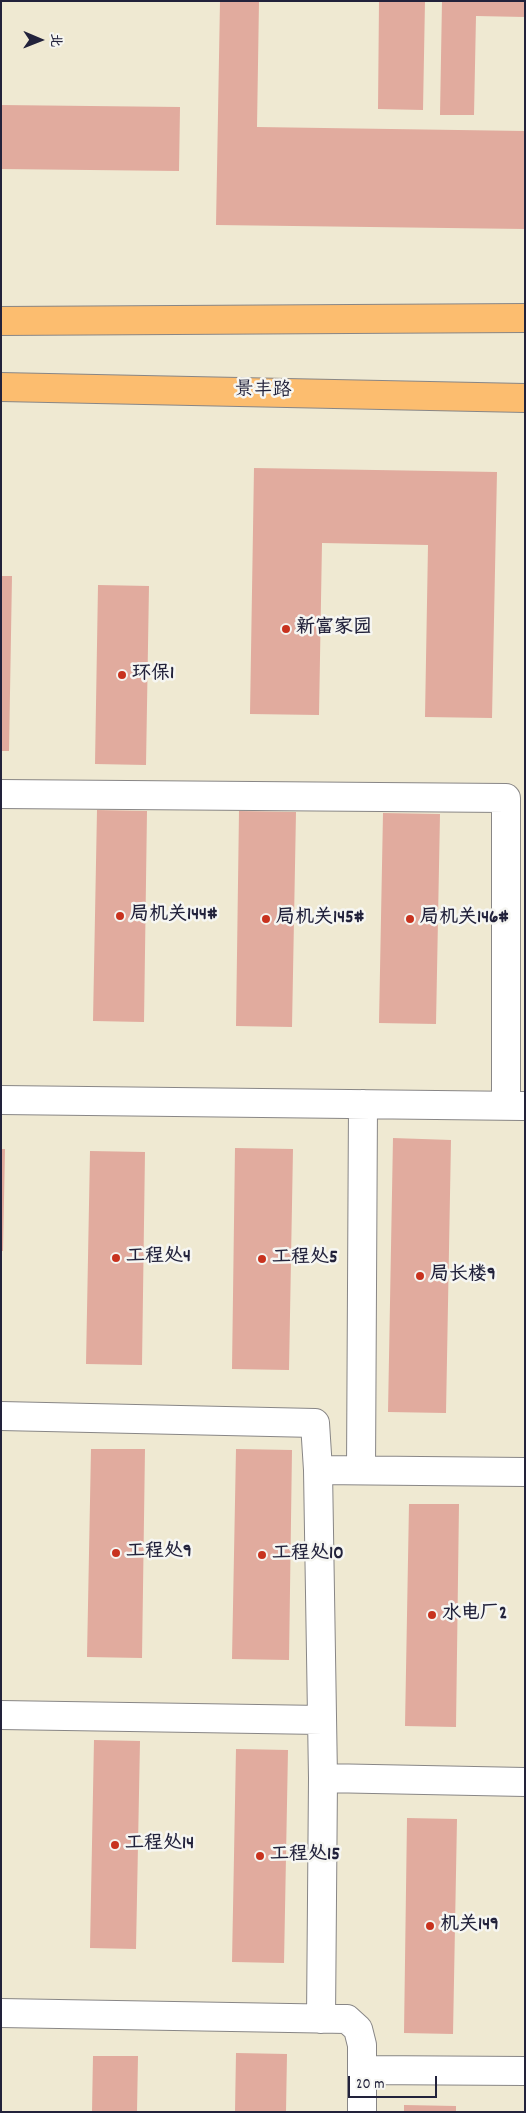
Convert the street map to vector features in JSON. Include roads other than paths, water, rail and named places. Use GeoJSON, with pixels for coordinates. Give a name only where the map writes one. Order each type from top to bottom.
{"type":"FeatureCollection","features":[{"type":"Feature","properties":{"kind":"main road"},"geometry":{"type":"LineString","coordinates":[[1,321],[525,318]]}},
{"type":"Feature","properties":{"kind":"main road","name":"景丰路"},"geometry":{"type":"LineString","coordinates":[[1,387],[525,398]]}},
{"type":"Feature","properties":{"kind":"street"},"geometry":{"type":"LineString","coordinates":[[1,794],[506,798],[515,1106],[1,1100]]}},
{"type":"Feature","properties":{"kind":"street"},"geometry":{"type":"LineString","coordinates":[[361,1470],[363,1104]]}},
{"type":"Feature","properties":{"kind":"street"},"geometry":{"type":"LineString","coordinates":[[1,1416],[315,1423],[318,1470],[323,1778],[321,2019]]}},
{"type":"Feature","properties":{"kind":"street"},"geometry":{"type":"LineString","coordinates":[[318,1470],[525,1472]]}},
{"type":"Feature","properties":{"kind":"street"},"geometry":{"type":"LineString","coordinates":[[1,1714],[322,1720]]}},
{"type":"Feature","properties":{"kind":"street"},"geometry":{"type":"LineString","coordinates":[[323,1778],[525,1782]]}},
{"type":"Feature","properties":{"kind":"street"},"geometry":{"type":"LineString","coordinates":[[1,2013],[347,2019],[358,2029],[362,2046],[362,2112]]}},
{"type":"Feature","properties":{"kind":"street"},"geometry":{"type":"LineString","coordinates":[[362,2070],[525,2071]]}},
{"type":"Feature","properties":{"kind":"place","name":"新富家园"},"geometry":{"type":"Point","coordinates":[286,629]}},
{"type":"Feature","properties":{"kind":"place","name":"环保1"},"geometry":{"type":"Point","coordinates":[122,675]}},
{"type":"Feature","properties":{"kind":"place","name":"局机关144#"},"geometry":{"type":"Point","coordinates":[120,916]}},
{"type":"Feature","properties":{"kind":"place","name":"局机关145#"},"geometry":{"type":"Point","coordinates":[266,919]}},
{"type":"Feature","properties":{"kind":"place","name":"局机关146#"},"geometry":{"type":"Point","coordinates":[410,919]}},
{"type":"Feature","properties":{"kind":"place","name":"工程处4"},"geometry":{"type":"Point","coordinates":[116,1258]}},
{"type":"Feature","properties":{"kind":"place","name":"工程处5"},"geometry":{"type":"Point","coordinates":[262,1259]}},
{"type":"Feature","properties":{"kind":"place","name":"局长楼9"},"geometry":{"type":"Point","coordinates":[420,1276]}},
{"type":"Feature","properties":{"kind":"place","name":"工程处9"},"geometry":{"type":"Point","coordinates":[116,1553]}},
{"type":"Feature","properties":{"kind":"place","name":"工程处10"},"geometry":{"type":"Point","coordinates":[262,1555]}},
{"type":"Feature","properties":{"kind":"place","name":"水电厂2"},"geometry":{"type":"Point","coordinates":[432,1615]}},
{"type":"Feature","properties":{"kind":"place","name":"工程处14"},"geometry":{"type":"Point","coordinates":[115,1845]}},
{"type":"Feature","properties":{"kind":"place","name":"工程处15"},"geometry":{"type":"Point","coordinates":[260,1856]}},
{"type":"Feature","properties":{"kind":"place","name":"机关149"},"geometry":{"type":"Point","coordinates":[430,1926]}}]}
